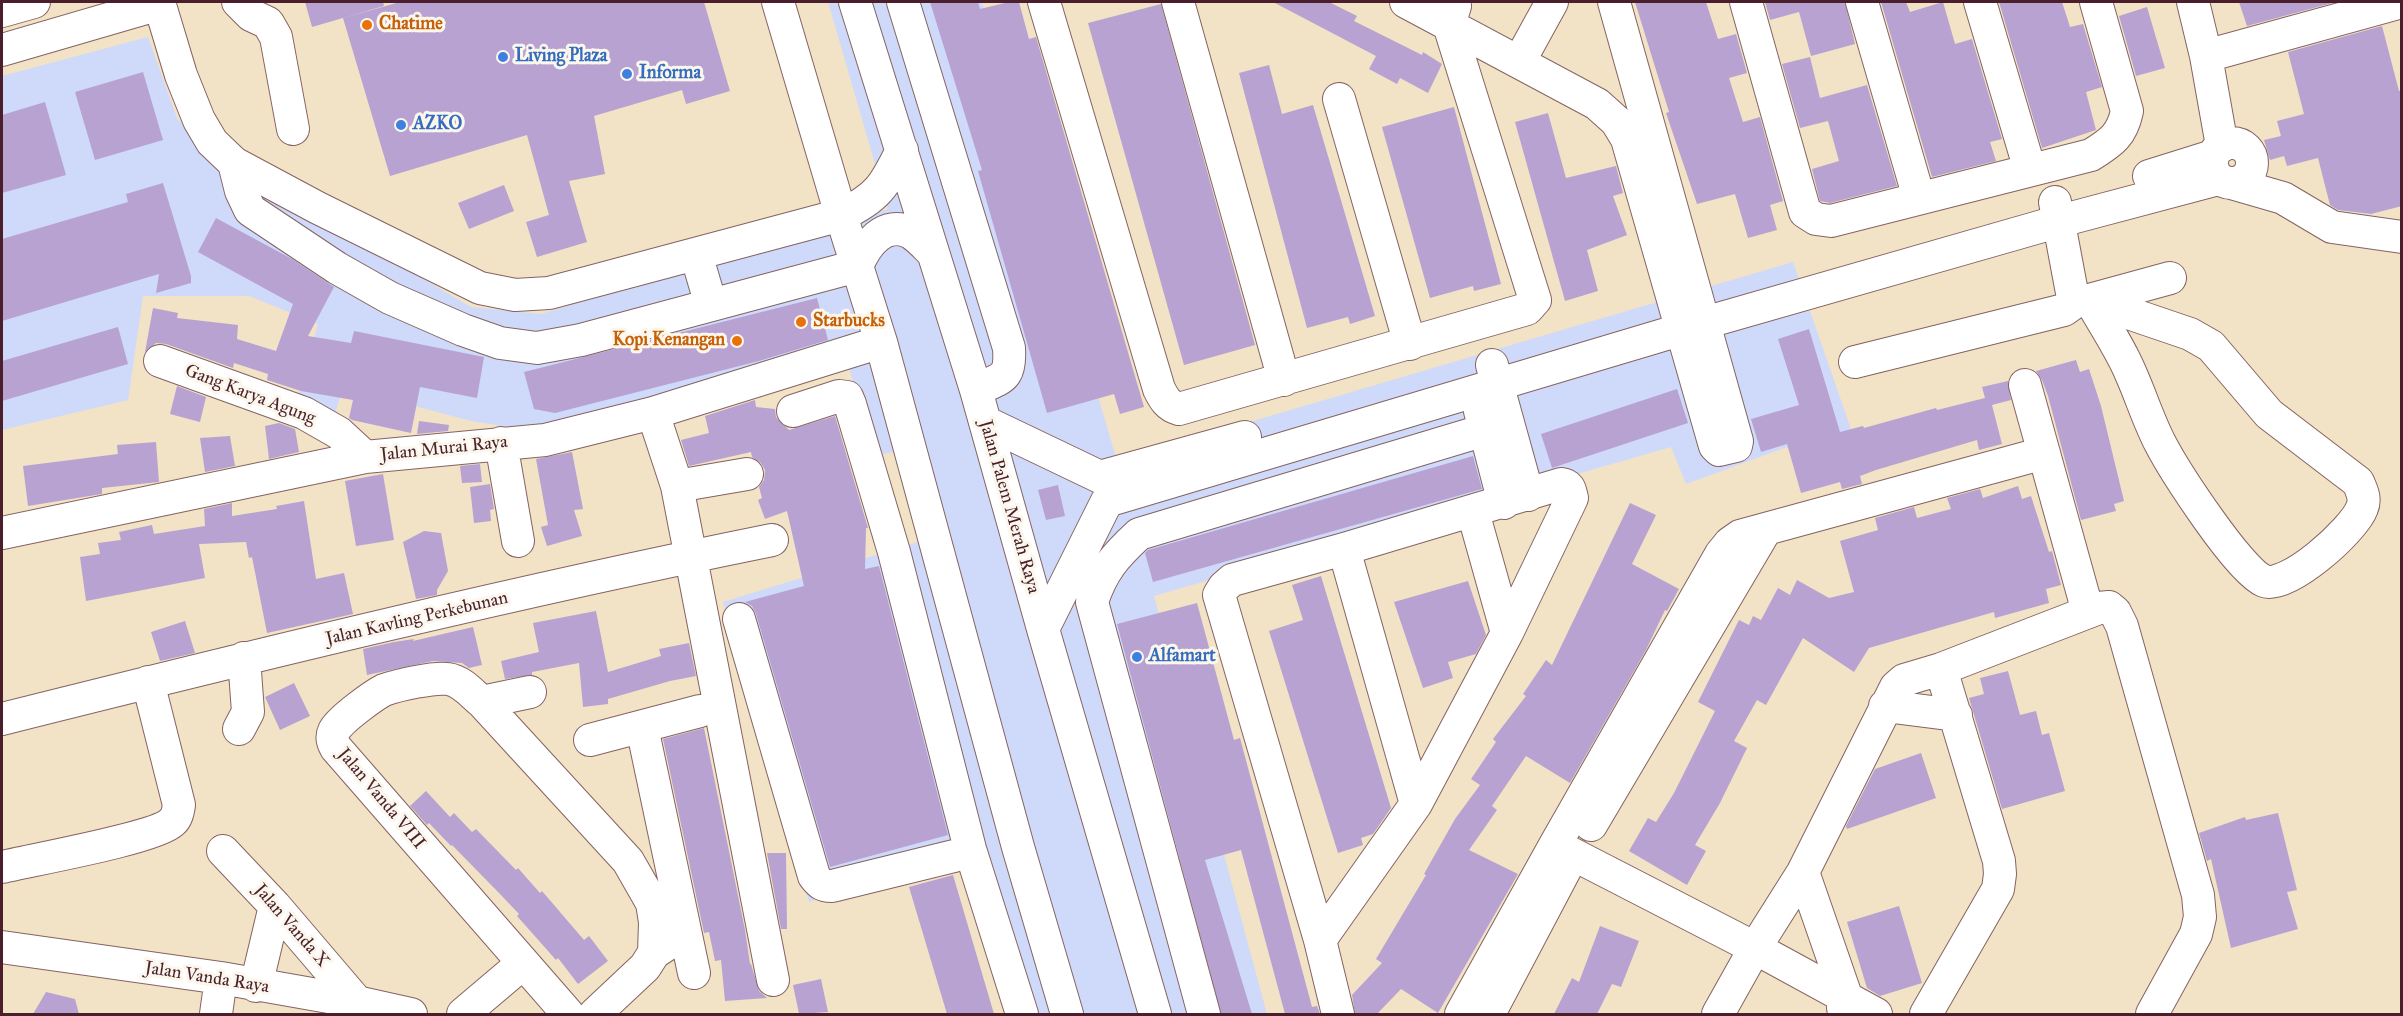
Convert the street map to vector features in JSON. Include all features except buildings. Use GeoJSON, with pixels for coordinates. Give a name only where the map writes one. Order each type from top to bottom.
{"type":"FeatureCollection","features":[{"type":"Feature","properties":{"kind":"street"},"geometry":{"type":"LineString","coordinates":[[2,11],[34,2]]}},
{"type":"Feature","properties":{"kind":"street"},"geometry":{"type":"LineString","coordinates":[[238,2],[250,15],[268,23],[276,37],[293,129]]}},
{"type":"Feature","properties":{"kind":"street"},"geometry":{"type":"LineString","coordinates":[[778,2],[881,342],[1018,847],[1067,1014]]}},
{"type":"Feature","properties":{"kind":"street","name":"Jalan Palem Merah Raya"},"geometry":{"type":"LineString","coordinates":[[855,2],[976,390],[1042,629],[1155,1014]]}},
{"type":"Feature","properties":{"kind":"street"},"geometry":{"type":"LineString","coordinates":[[903,2],[1009,348],[1010,366],[1006,375],[976,390]]}},
{"type":"Feature","properties":{"kind":"street"},"geometry":{"type":"LineString","coordinates":[[1044,2],[1159,389],[1164,399],[1172,407],[1179,409],[1527,309],[1535,300],[1450,11]]}},
{"type":"Feature","properties":{"kind":"street"},"geometry":{"type":"LineString","coordinates":[[1178,2],[1284,380]]}},
{"type":"Feature","properties":{"kind":"street"},"geometry":{"type":"LineString","coordinates":[[1406,2],[1450,11],[1523,54],[1597,104],[1616,121],[1627,139],[1660,214],[1691,317]]}},
{"type":"Feature","properties":{"kind":"street"},"geometry":{"type":"LineString","coordinates":[[1523,54],[1552,2]]}},
{"type":"Feature","properties":{"kind":"street"},"geometry":{"type":"LineString","coordinates":[[1614,2],[1649,130],[1660,214]]}},
{"type":"Feature","properties":{"kind":"street"},"geometry":{"type":"LineString","coordinates":[[1746,2],[1805,212],[1816,219],[1831,221],[2091,155],[2111,143],[2124,126],[2127,111],[2096,2]]}},
{"type":"Feature","properties":{"kind":"street"},"geometry":{"type":"LineString","coordinates":[[1862,2],[1919,198]]}},
{"type":"Feature","properties":{"kind":"street"},"geometry":{"type":"LineString","coordinates":[[1980,2],[2030,170]]}},
{"type":"Feature","properties":{"kind":"street"},"geometry":{"type":"LineString","coordinates":[[2193,2],[2206,56],[2221,166]]}},
{"type":"Feature","properties":{"kind":"street"},"geometry":{"type":"LineString","coordinates":[[2206,56],[2402,2]]}},
{"type":"Feature","properties":{"kind":"street"},"geometry":{"type":"LineString","coordinates":[[2,50],[159,3],[181,75],[199,120],[213,142],[234,162],[318,208],[480,288],[515,295],[549,293],[841,215],[873,198],[889,177],[902,150]]}},
{"type":"Feature","properties":{"kind":"street"},"geometry":{"type":"LineString","coordinates":[[1523,54],[1606,89],[1628,104],[1649,130]]}},
{"type":"Feature","properties":{"kind":"street"},"geometry":{"type":"LineString","coordinates":[[1339,99],[1410,344]]}},
{"type":"Feature","properties":{"kind":"street"},"geometry":{"type":"LineString","coordinates":[[234,162],[241,191],[250,210],[265,221],[337,268],[390,298],[463,330],[500,343],[537,348],[581,340],[857,266]]}},
{"type":"Feature","properties":{"kind":"street"},"geometry":{"type":"LineString","coordinates":[[985,422],[1104,489],[1691,317],[2221,166],[2283,198],[2332,227],[2402,237]]}},
{"type":"Feature","properties":{"kind":"street"},"geometry":{"type":"LineString","coordinates":[[2058,212],[2073,298],[2190,334],[2211,346],[2269,414],[2358,482],[2364,494],[2364,506],[2359,516],[2333,543],[2299,572],[2282,580],[2266,582],[2250,572],[2191,493],[2159,442],[2125,360],[2080,302]]}},
{"type":"Feature","properties":{"kind":"street"},"geometry":{"type":"LineString","coordinates":[[857,266],[864,249],[873,238],[897,230],[910,232],[933,253]]}},
{"type":"Feature","properties":{"kind":"street"},"geometry":{"type":"LineString","coordinates":[[696,254],[711,304]]}},
{"type":"Feature","properties":{"kind":"street"},"geometry":{"type":"LineString","coordinates":[[1855,362],[2064,310],[2080,302],[2170,278]]}},
{"type":"Feature","properties":{"kind":"street"},"geometry":{"type":"LineString","coordinates":[[463,330],[480,288]]}},
{"type":"Feature","properties":{"kind":"street","name":"Jalan Murai Raya"},"geometry":{"type":"LineString","coordinates":[[2,533],[365,457],[545,440],[653,413],[881,342]]}},
{"type":"Feature","properties":{"kind":"street","name":"Gang Karya Agung"},"geometry":{"type":"LineString","coordinates":[[160,361],[314,418],[339,433],[365,457]]}},
{"type":"Feature","properties":{"kind":"street"},"geometry":{"type":"LineString","coordinates":[[1483,378],[1485,430],[1516,499]]}},
{"type":"Feature","properties":{"kind":"street"},"geometry":{"type":"LineString","coordinates":[[1483,378],[1516,499]]}},
{"type":"Feature","properties":{"kind":"street"},"geometry":{"type":"LineString","coordinates":[[2025,385],[2088,612]]}},
{"type":"Feature","properties":{"kind":"street"},"geometry":{"type":"LineString","coordinates":[[794,411],[839,396],[847,397],[850,404],[894,552],[970,849],[1022,1014]]}},
{"type":"Feature","properties":{"kind":"street"},"geometry":{"type":"LineString","coordinates":[[653,413],[677,486],[773,980]]}},
{"type":"Feature","properties":{"kind":"street"},"geometry":{"type":"LineString","coordinates":[[1204,1014],[1092,602],[1098,582],[1116,555],[1139,534],[1485,430]]}},
{"type":"Feature","properties":{"kind":"street"},"geometry":{"type":"LineString","coordinates":[[501,443],[518,541]]}},
{"type":"Feature","properties":{"kind":"street"},"geometry":{"type":"LineString","coordinates":[[1461,1014],[1766,529],[2044,453]]}},
{"type":"Feature","properties":{"kind":"street"},"geometry":{"type":"LineString","coordinates":[[677,486],[747,474]]}},
{"type":"Feature","properties":{"kind":"street"},"geometry":{"type":"LineString","coordinates":[[1320,940],[1416,804],[1507,633],[1572,498],[1567,485],[1561,484],[1473,512],[1232,580],[1219,595],[1320,940],[1338,1014]]}},
{"type":"Feature","properties":{"kind":"street"},"geometry":{"type":"LineString","coordinates":[[1042,629],[1104,489]]}},
{"type":"Feature","properties":{"kind":"street"},"geometry":{"type":"LineString","coordinates":[[1473,512],[1507,633]]}},
{"type":"Feature","properties":{"kind":"street","name":"Jalan Kavling Perkebunan"},"geometry":{"type":"LineString","coordinates":[[2,719],[244,658],[772,540]]}},
{"type":"Feature","properties":{"kind":"street"},"geometry":{"type":"LineString","coordinates":[[1344,549],[1416,804]]}},
{"type":"Feature","properties":{"kind":"street"},"geometry":{"type":"LineString","coordinates":[[1718,1014],[1755,948],[1803,872],[1896,687],[1904,680],[1941,669],[2088,612],[2109,607],[2115,612],[2122,626],[2198,895],[2200,917],[2196,934],[2152,1014]]}},
{"type":"Feature","properties":{"kind":"street"},"geometry":{"type":"LineString","coordinates":[[739,619],[814,876],[819,882],[824,886],[832,886],[954,856]]}},
{"type":"Feature","properties":{"kind":"street"},"geometry":{"type":"LineString","coordinates":[[238,729],[248,712],[244,658]]}},
{"type":"Feature","properties":{"kind":"street"},"geometry":{"type":"LineString","coordinates":[[1926,1014],[1998,889],[2000,874],[1999,861],[1941,669]]}},
{"type":"Feature","properties":{"kind":"street","name":"Jalan Vanda VIII"},"geometry":{"type":"LineString","coordinates":[[568,1014],[522,964],[336,748],[332,739],[334,729],[374,695],[387,689],[438,678],[450,679],[461,684],[482,702],[628,861],[652,903],[655,922],[654,953]]}},
{"type":"Feature","properties":{"kind":"street"},"geometry":{"type":"LineString","coordinates":[[2,867],[127,839],[160,829],[176,817],[179,805],[148,682]]}},
{"type":"Feature","properties":{"kind":"street"},"geometry":{"type":"LineString","coordinates":[[482,702],[530,692]]}},
{"type":"Feature","properties":{"kind":"street"},"geometry":{"type":"LineString","coordinates":[[1885,706],[1956,715]]}},
{"type":"Feature","properties":{"kind":"street"},"geometry":{"type":"LineString","coordinates":[[590,740],[700,711]]}},
{"type":"Feature","properties":{"kind":"street"},"geometry":{"type":"LineString","coordinates":[[642,727],[694,973]]}},
{"type":"Feature","properties":{"kind":"street"},"geometry":{"type":"LineString","coordinates":[[1564,850],[1755,948],[1843,1005],[1876,1014]]}},
{"type":"Feature","properties":{"kind":"street"},"geometry":{"type":"LineString","coordinates":[[1489,1014],[1564,850]]}},
{"type":"Feature","properties":{"kind":"street","name":"Jalan Vanda X"},"geometry":{"type":"LineString","coordinates":[[223,851],[370,1008]]}},
{"type":"Feature","properties":{"kind":"street"},"geometry":{"type":"LineString","coordinates":[[1803,872],[1843,1005]]}},
{"type":"Feature","properties":{"kind":"street"},"geometry":{"type":"LineString","coordinates":[[255,986],[275,906]]}},
{"type":"Feature","properties":{"kind":"street"},"geometry":{"type":"LineString","coordinates":[[595,1014],[645,966],[654,953],[686,932]]}},
{"type":"Feature","properties":{"kind":"street","name":"Jalan Vanda Raya"},"geometry":{"type":"LineString","coordinates":[[2,947],[222,978],[411,1014]]}},
{"type":"Feature","properties":{"kind":"street"},"geometry":{"type":"LineString","coordinates":[[463,1014],[522,964]]}},
{"type":"Feature","properties":{"kind":"street"},"geometry":{"type":"LineString","coordinates":[[216,1014],[222,978]]}},
{"type":"Feature","properties":{"kind":"shaded area"},"geometry":{"type":"Polygon","coordinates":[[[828,2],[982,2],[1117,461],[1793,262],[1852,432],[1835,433],[1787,447],[1686,484],[1671,447],[1154,596],[1267,1014],[1011,1014],[962,856],[809,902],[723,602],[921,541],[897,451],[876,456],[866,418],[841,347],[529,430],[471,421],[343,387],[334,417],[297,401],[318,324],[249,296],[143,296],[128,400],[2,430],[2,76],[148,37],[177,118],[210,154],[471,307],[541,314],[888,209],[828,2]]]}},
{"type":"Feature","properties":{"kind":"place","name":"Chatime"},"geometry":{"type":"Point","coordinates":[367,25]}},
{"type":"Feature","properties":{"kind":"place","name":"Living Plaza"},"geometry":{"type":"Point","coordinates":[503,57]}},
{"type":"Feature","properties":{"kind":"place","name":"Informa"},"geometry":{"type":"Point","coordinates":[627,74]}},
{"type":"Feature","properties":{"kind":"place","name":"AZKO"},"geometry":{"type":"Point","coordinates":[401,125]}},
{"type":"Feature","properties":{"kind":"place","name":"Starbucks"},"geometry":{"type":"Point","coordinates":[801,322]}},
{"type":"Feature","properties":{"kind":"place","name":"Kopi Kenangan"},"geometry":{"type":"Point","coordinates":[737,341]}},
{"type":"Feature","properties":{"kind":"place","name":"Alfamart"},"geometry":{"type":"Point","coordinates":[1137,657]}}]}
